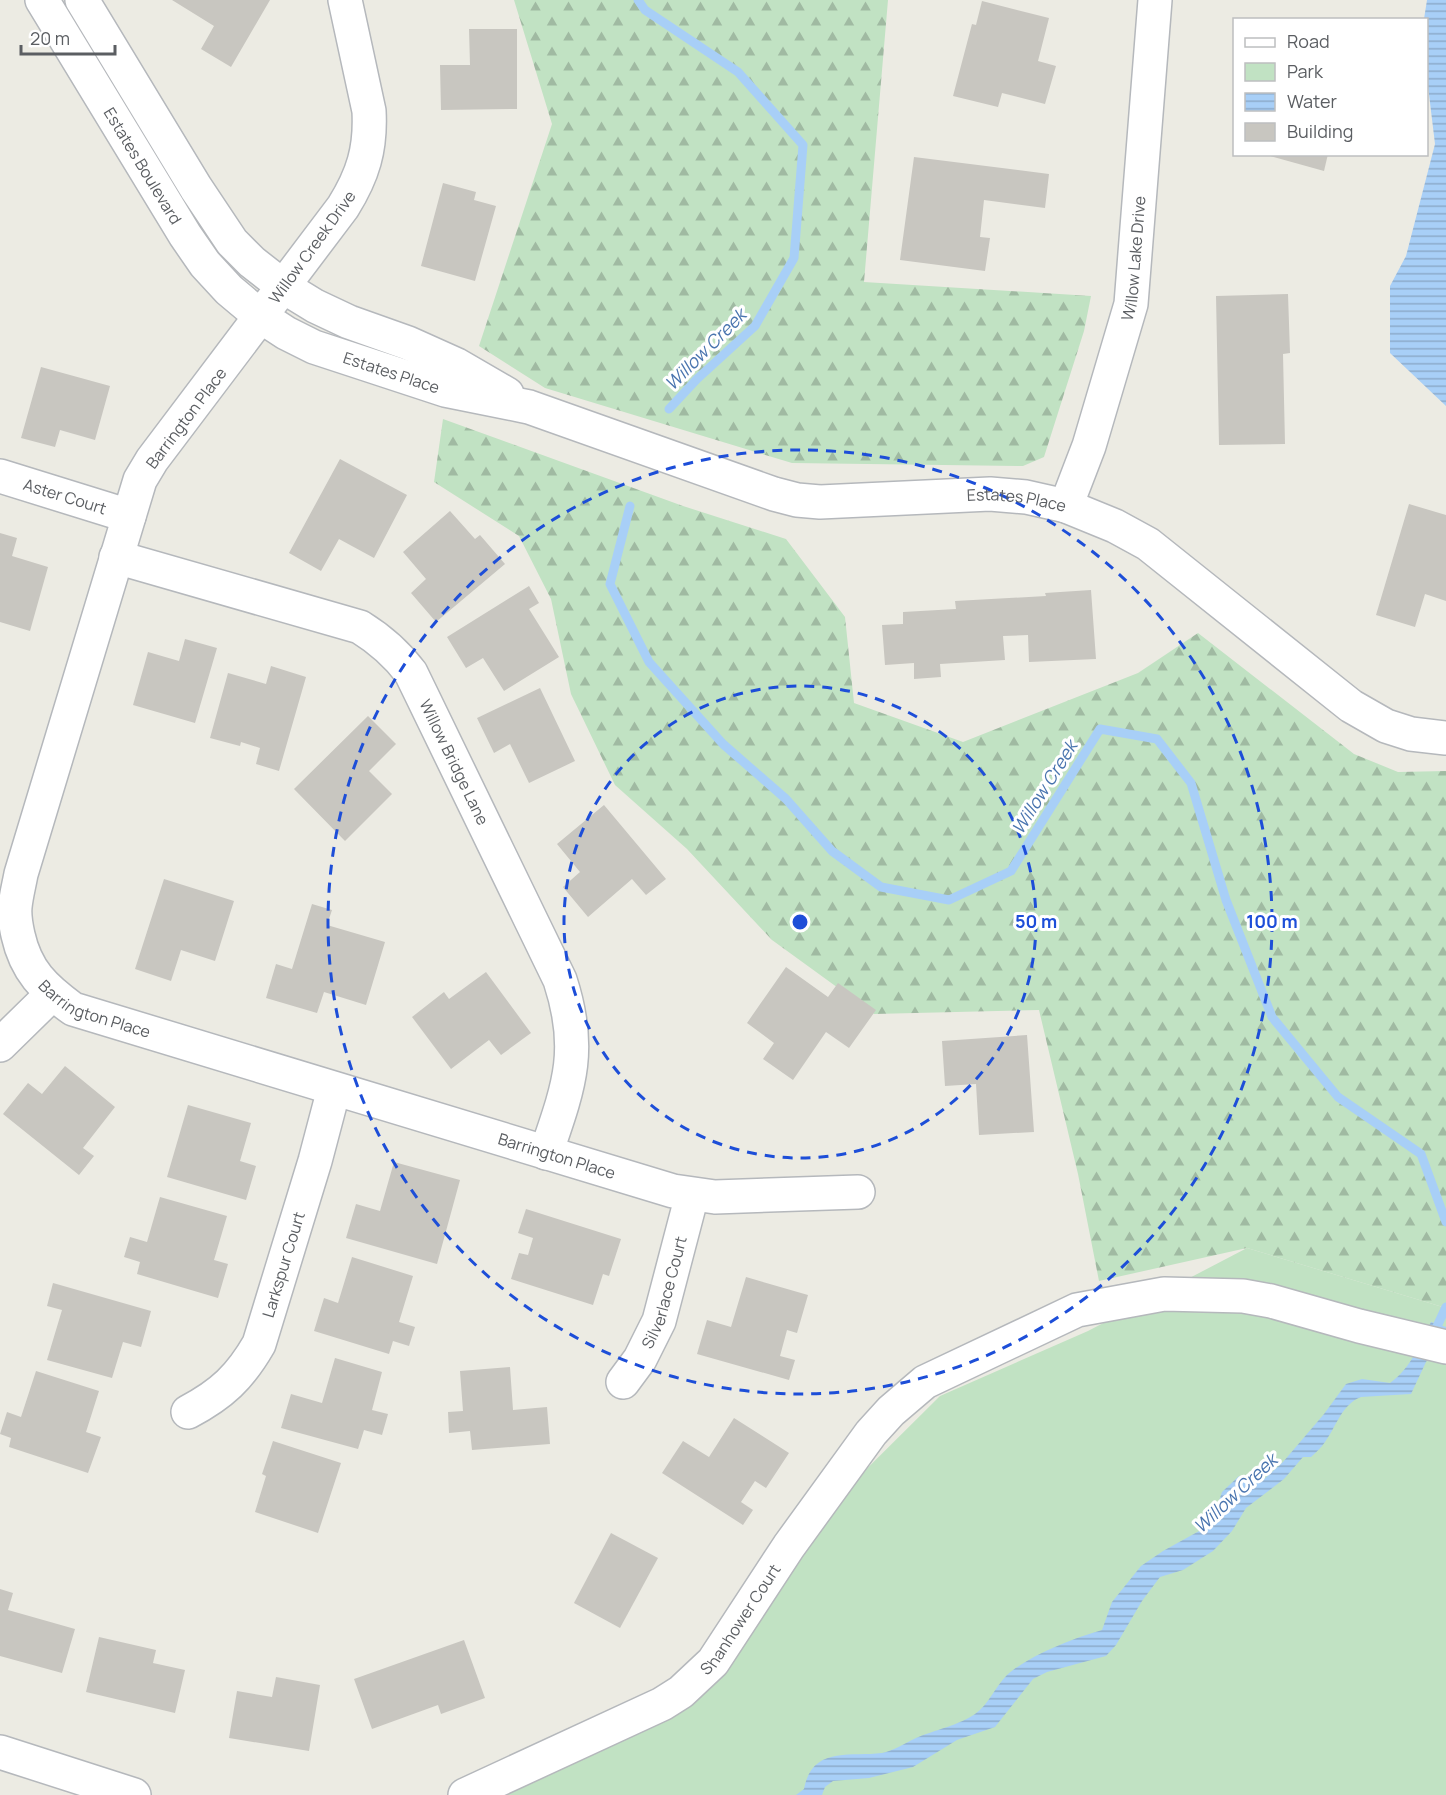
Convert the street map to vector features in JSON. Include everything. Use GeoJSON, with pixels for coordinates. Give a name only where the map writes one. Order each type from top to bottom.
{"type":"FeatureCollection","features":[{"type":"Feature","properties":{"kind":"street","name":"Estates Boulevard"},"geometry":{"type":"LineString","coordinates":[[42,0],[205,264],[229,290],[260,315]]}},
{"type":"Feature","properties":{"kind":"street","name":"Estates Boulevard"},"geometry":{"type":"LineString","coordinates":[[82,0],[196,188],[232,242],[252,262],[284,287]]}},
{"type":"Feature","properties":{"kind":"street","name":"Willow Creek Drive"},"geometry":{"type":"LineString","coordinates":[[260,315],[284,287],[343,207],[356,186],[365,164],[370,129],[369,111],[345,0]]}},
{"type":"Feature","properties":{"kind":"street","name":"Willow Lake Drive"},"geometry":{"type":"LineString","coordinates":[[1066,506],[1089,446],[1131,304],[1155,0]]}},
{"type":"Feature","properties":{"kind":"street","name":"Estates Place"},"geometry":{"type":"LineString","coordinates":[[284,287],[315,306],[349,322],[408,343],[457,365],[529,407]]}},
{"type":"Feature","properties":{"kind":"street","name":"Estates Place"},"geometry":{"type":"LineString","coordinates":[[260,315],[286,333],[325,350],[445,390],[529,407],[774,495],[797,501],[820,502],[990,494],[1026,497],[1066,506],[1115,526],[1148,544],[1352,706],[1394,729],[1411,735],[1446,738]]}},
{"type":"Feature","properties":{"kind":"street","name":"Barrington Place"},"geometry":{"type":"LineString","coordinates":[[260,315],[243,342],[152,460],[140,480],[11,871],[15,921],[22,953],[32,972],[52,994],[73,1008],[673,1191],[715,1197],[858,1192]]}},
{"type":"Feature","properties":{"kind":"street","name":"Aster Court"},"geometry":{"type":"LineString","coordinates":[[0,476],[129,516]]}},
{"type":"Feature","properties":{"kind":"street","name":"Willow Bridge Lane"},"geometry":{"type":"LineString","coordinates":[[116,557],[360,627],[380,639],[397,654],[411,673],[560,980],[569,1007],[573,1049],[570,1078],[546,1153]]}},
{"type":"Feature","properties":{"kind":"street"},"geometry":{"type":"LineString","coordinates":[[0,1045],[52,994]]}},
{"type":"Feature","properties":{"kind":"street","name":"Larkspur Court"},"geometry":{"type":"LineString","coordinates":[[188,1412],[210,1400],[230,1384],[260,1344],[309,1183],[334,1089]]}},
{"type":"Feature","properties":{"kind":"street","name":"Silverlace Court"},"geometry":{"type":"LineString","coordinates":[[623,1382],[640,1359],[659,1321],[692,1195]]}},
{"type":"Feature","properties":{"kind":"street","name":"Shanhower Court"},"geometry":{"type":"LineString","coordinates":[[465,1795],[662,1704],[681,1692],[713,1662],[789,1546],[871,1433],[891,1412],[925,1382],[1077,1310],[1164,1294],[1244,1296],[1446,1347]]}},
{"type":"Feature","properties":{"kind":"street"},"geometry":{"type":"LineString","coordinates":[[0,1752],[134,1795]]}},
{"type":"Feature","properties":{"kind":"green space"},"geometry":{"type":"Polygon","coordinates":[[[514,0],[888,0],[864,282],[1091,296],[1084,331],[1044,457],[1023,466],[792,463],[545,388],[479,346],[552,124],[514,0]]]}},
{"type":"Feature","properties":{"kind":"green space"},"geometry":{"type":"Polygon","coordinates":[[[443,419],[683,506],[786,539],[845,617],[854,703],[963,742],[1138,673],[1198,633],[1354,754],[1398,772],[1446,771],[1446,1308],[1247,1248],[1099,1281],[1078,1174],[1039,1010],[874,1014],[772,940],[687,849],[615,785],[571,694],[551,599],[519,536],[434,482],[443,419]]]}},
{"type":"Feature","properties":{"kind":"green space"},"geometry":{"type":"Polygon","coordinates":[[[1247,1248],[1446,1308],[1446,1795],[469,1795],[662,1704],[789,1546],[940,1396],[1088,1331],[1247,1248]]]}},
{"type":"Feature","properties":{"kind":"water"},"geometry":{"type":"Polygon","coordinates":[[[1427,0],[1446,0],[1446,406],[1390,353],[1390,286],[1406,256],[1435,144],[1428,86],[1428,18],[1424,18],[1427,0]]]}},
{"type":"Feature","properties":{"kind":"water"},"geometry":{"type":"Polygon","coordinates":[[[1431,1322],[1446,1327],[1446,1336],[1426,1362],[1411,1394],[1361,1397],[1354,1400],[1340,1416],[1320,1448],[1311,1457],[1303,1457],[1284,1479],[1246,1508],[1232,1531],[1213,1551],[1183,1570],[1160,1577],[1142,1601],[1116,1645],[1106,1656],[1047,1672],[1033,1679],[995,1727],[957,1740],[913,1767],[869,1778],[833,1781],[825,1787],[822,1795],[796,1795],[804,1789],[808,1775],[823,1760],[834,1756],[886,1752],[963,1721],[980,1710],[1007,1675],[1016,1668],[1052,1648],[1102,1630],[1112,1602],[1141,1566],[1201,1530],[1216,1510],[1222,1492],[1239,1476],[1263,1480],[1283,1462],[1346,1384],[1362,1379],[1390,1383],[1404,1370],[1431,1322]]]}},
{"type":"Feature","properties":{"kind":"building"},"geometry":{"type":"Polygon","coordinates":[[[172,0],[270,0],[231,67],[201,49],[214,26],[172,0]]]}},
{"type":"Feature","properties":{"kind":"building"},"geometry":{"type":"Polygon","coordinates":[[[982,1],[1049,18],[1038,61],[1056,66],[1045,104],[1002,93],[998,107],[953,96],[972,24],[976,25],[982,1]]]}},
{"type":"Feature","properties":{"kind":"building"},"geometry":{"type":"Polygon","coordinates":[[[469,29],[517,29],[517,109],[441,110],[440,65],[470,65],[469,29]]]}},
{"type":"Feature","properties":{"kind":"building"},"geometry":{"type":"Polygon","coordinates":[[[1270,156],[1328,156],[1324,171],[1270,156]]]}},
{"type":"Feature","properties":{"kind":"building"},"geometry":{"type":"Polygon","coordinates":[[[914,157],[1049,174],[1045,208],[984,200],[980,237],[990,238],[985,271],[900,260],[914,157]]]}},
{"type":"Feature","properties":{"kind":"building"},"geometry":{"type":"Polygon","coordinates":[[[443,183],[476,192],[474,200],[496,206],[475,281],[421,266],[443,183]]]}},
{"type":"Feature","properties":{"kind":"building"},"geometry":{"type":"Polygon","coordinates":[[[1288,294],[1290,353],[1283,354],[1285,444],[1219,445],[1216,296],[1288,294]]]}},
{"type":"Feature","properties":{"kind":"building"},"geometry":{"type":"Polygon","coordinates":[[[41,367],[110,386],[95,440],[60,430],[55,447],[21,438],[41,367]]]}},
{"type":"Feature","properties":{"kind":"building"},"geometry":{"type":"Polygon","coordinates":[[[340,459],[407,495],[374,558],[339,539],[321,571],[289,553],[340,459]]]}},
{"type":"Feature","properties":{"kind":"building"},"geometry":{"type":"Polygon","coordinates":[[[1409,504],[1446,515],[1446,601],[1425,594],[1415,627],[1376,615],[1409,504]]]}},
{"type":"Feature","properties":{"kind":"building"},"geometry":{"type":"Polygon","coordinates":[[[450,511],[475,539],[480,535],[505,564],[436,622],[411,593],[426,579],[403,552],[450,511]]]}},
{"type":"Feature","properties":{"kind":"building"},"geometry":{"type":"Polygon","coordinates":[[[0,533],[17,538],[12,556],[48,567],[30,631],[0,622],[0,533]]]}},
{"type":"Feature","properties":{"kind":"building"},"geometry":{"type":"Polygon","coordinates":[[[529,586],[539,603],[529,609],[559,657],[504,691],[483,658],[466,668],[447,637],[529,586]]]}},
{"type":"Feature","properties":{"kind":"building"},"geometry":{"type":"Polygon","coordinates":[[[1091,590],[1096,659],[1029,662],[1028,635],[1003,636],[1005,660],[940,664],[941,677],[914,679],[914,663],[885,665],[882,625],[903,624],[903,612],[956,609],[955,601],[1046,596],[1045,593],[1091,590]]]}},
{"type":"Feature","properties":{"kind":"building"},"geometry":{"type":"Polygon","coordinates":[[[185,639],[217,648],[195,723],[133,705],[148,652],[179,661],[185,639]]]}},
{"type":"Feature","properties":{"kind":"building"},"geometry":{"type":"Polygon","coordinates":[[[271,666],[306,677],[279,771],[256,764],[260,748],[241,742],[240,746],[210,738],[228,673],[266,684],[271,666]]]}},
{"type":"Feature","properties":{"kind":"building"},"geometry":{"type":"Polygon","coordinates":[[[540,688],[575,761],[529,783],[510,744],[494,753],[477,718],[540,688]]]}},
{"type":"Feature","properties":{"kind":"building"},"geometry":{"type":"Polygon","coordinates":[[[368,716],[396,744],[369,771],[392,794],[345,841],[294,789],[368,716]]]}},
{"type":"Feature","properties":{"kind":"building"},"geometry":{"type":"Polygon","coordinates":[[[604,805],[666,879],[646,895],[632,879],[588,917],[563,887],[580,872],[557,844],[604,805]]]}},
{"type":"Feature","properties":{"kind":"building"},"geometry":{"type":"Polygon","coordinates":[[[164,879],[234,901],[215,961],[181,950],[171,981],[135,969],[164,879]]]}},
{"type":"Feature","properties":{"kind":"building"},"geometry":{"type":"Polygon","coordinates":[[[312,904],[332,910],[327,925],[385,942],[366,1005],[324,992],[317,1013],[266,998],[276,964],[292,969],[312,904]]]}},
{"type":"Feature","properties":{"kind":"building"},"geometry":{"type":"Polygon","coordinates":[[[786,967],[828,997],[838,983],[876,1010],[849,1048],[826,1032],[793,1080],[763,1059],[774,1043],[747,1023],[786,967]]]}},
{"type":"Feature","properties":{"kind":"building"},"geometry":{"type":"Polygon","coordinates":[[[486,972],[531,1033],[501,1055],[489,1040],[451,1069],[412,1017],[444,992],[449,999],[486,972]]]}},
{"type":"Feature","properties":{"kind":"building"},"geometry":{"type":"Polygon","coordinates":[[[1027,1035],[1034,1132],[979,1135],[976,1084],[945,1086],[942,1041],[1027,1035]]]}},
{"type":"Feature","properties":{"kind":"building"},"geometry":{"type":"Polygon","coordinates":[[[65,1066],[115,1107],[83,1148],[94,1156],[79,1175],[3,1114],[28,1083],[42,1094],[65,1066]]]}},
{"type":"Feature","properties":{"kind":"building"},"geometry":{"type":"Polygon","coordinates":[[[188,1105],[251,1123],[240,1161],[256,1166],[246,1200],[167,1177],[188,1105]]]}},
{"type":"Feature","properties":{"kind":"building"},"geometry":{"type":"Polygon","coordinates":[[[394,1162],[460,1180],[437,1264],[346,1238],[356,1204],[380,1211],[394,1162]]]}},
{"type":"Feature","properties":{"kind":"building"},"geometry":{"type":"Polygon","coordinates":[[[160,1197],[227,1216],[214,1260],[228,1264],[218,1298],[137,1274],[140,1262],[124,1257],[130,1237],[147,1242],[160,1197]]]}},
{"type":"Feature","properties":{"kind":"building"},"geometry":{"type":"Polygon","coordinates":[[[526,1209],[621,1239],[609,1276],[603,1274],[593,1305],[511,1279],[519,1253],[528,1255],[533,1238],[518,1233],[526,1209]]]}},
{"type":"Feature","properties":{"kind":"building"},"geometry":{"type":"Polygon","coordinates":[[[352,1257],[413,1276],[399,1322],[415,1327],[409,1346],[393,1341],[389,1354],[314,1331],[324,1298],[338,1303],[352,1257]]]}},
{"type":"Feature","properties":{"kind":"building"},"geometry":{"type":"Polygon","coordinates":[[[746,1277],[808,1295],[797,1333],[787,1330],[780,1356],[795,1360],[789,1380],[697,1354],[707,1320],[731,1327],[746,1277]]]}},
{"type":"Feature","properties":{"kind":"building"},"geometry":{"type":"Polygon","coordinates":[[[53,1283],[151,1311],[141,1347],[123,1342],[112,1378],[47,1360],[62,1310],[47,1306],[53,1283]]]}},
{"type":"Feature","properties":{"kind":"building"},"geometry":{"type":"Polygon","coordinates":[[[335,1358],[382,1372],[372,1410],[388,1414],[382,1435],[364,1430],[358,1449],[281,1428],[291,1394],[322,1403],[335,1358]]]}},
{"type":"Feature","properties":{"kind":"building"},"geometry":{"type":"Polygon","coordinates":[[[510,1367],[513,1410],[547,1407],[550,1444],[472,1450],[470,1431],[449,1433],[448,1412],[463,1411],[460,1371],[510,1367]]]}},
{"type":"Feature","properties":{"kind":"building"},"geometry":{"type":"Polygon","coordinates":[[[36,1371],[99,1391],[86,1432],[101,1437],[88,1473],[9,1447],[11,1438],[0,1434],[7,1412],[21,1417],[36,1371]]]}},
{"type":"Feature","properties":{"kind":"building"},"geometry":{"type":"Polygon","coordinates":[[[734,1418],[789,1453],[766,1488],[755,1481],[741,1502],[753,1510],[743,1525],[662,1473],[683,1441],[709,1457],[734,1418]]]}},
{"type":"Feature","properties":{"kind":"building"},"geometry":{"type":"Polygon","coordinates":[[[273,1441],[341,1463],[318,1533],[255,1512],[266,1476],[262,1474],[273,1441]]]}},
{"type":"Feature","properties":{"kind":"building"},"geometry":{"type":"Polygon","coordinates":[[[611,1533],[658,1558],[620,1628],[574,1603],[611,1533]]]}},
{"type":"Feature","properties":{"kind":"building"},"geometry":{"type":"Polygon","coordinates":[[[0,1589],[13,1593],[8,1610],[75,1629],[62,1673],[0,1656],[0,1589]]]}},
{"type":"Feature","properties":{"kind":"building"},"geometry":{"type":"Polygon","coordinates":[[[99,1637],[156,1650],[153,1663],[185,1670],[175,1713],[86,1692],[99,1637]]]}},
{"type":"Feature","properties":{"kind":"building"},"geometry":{"type":"Polygon","coordinates":[[[464,1640],[485,1698],[441,1714],[438,1705],[372,1729],[354,1679],[464,1640]]]}},
{"type":"Feature","properties":{"kind":"building"},"geometry":{"type":"Polygon","coordinates":[[[276,1677],[320,1685],[309,1751],[229,1738],[237,1691],[272,1697],[276,1677]]]}},
{"type":"Feature","properties":{"kind":"waterway","name":"Willow Creek"},"geometry":{"type":"LineString","coordinates":[[638,0],[645,10],[738,72],[803,145],[794,258],[755,326],[697,379],[669,409]]}},
{"type":"Feature","properties":{"kind":"waterway","name":"Willow Creek"},"geometry":{"type":"LineString","coordinates":[[630,506],[610,584],[649,662],[723,744],[786,799],[832,851],[881,887],[949,900],[1011,871],[1100,729],[1157,739],[1191,783],[1226,900],[1272,1017],[1338,1097],[1421,1154],[1446,1222]]}},
{"type":"Feature","properties":{"kind":"waterway","name":"Willow Creek"},"geometry":{"type":"LineString","coordinates":[[1433,1335],[1446,1307]]}}]}
